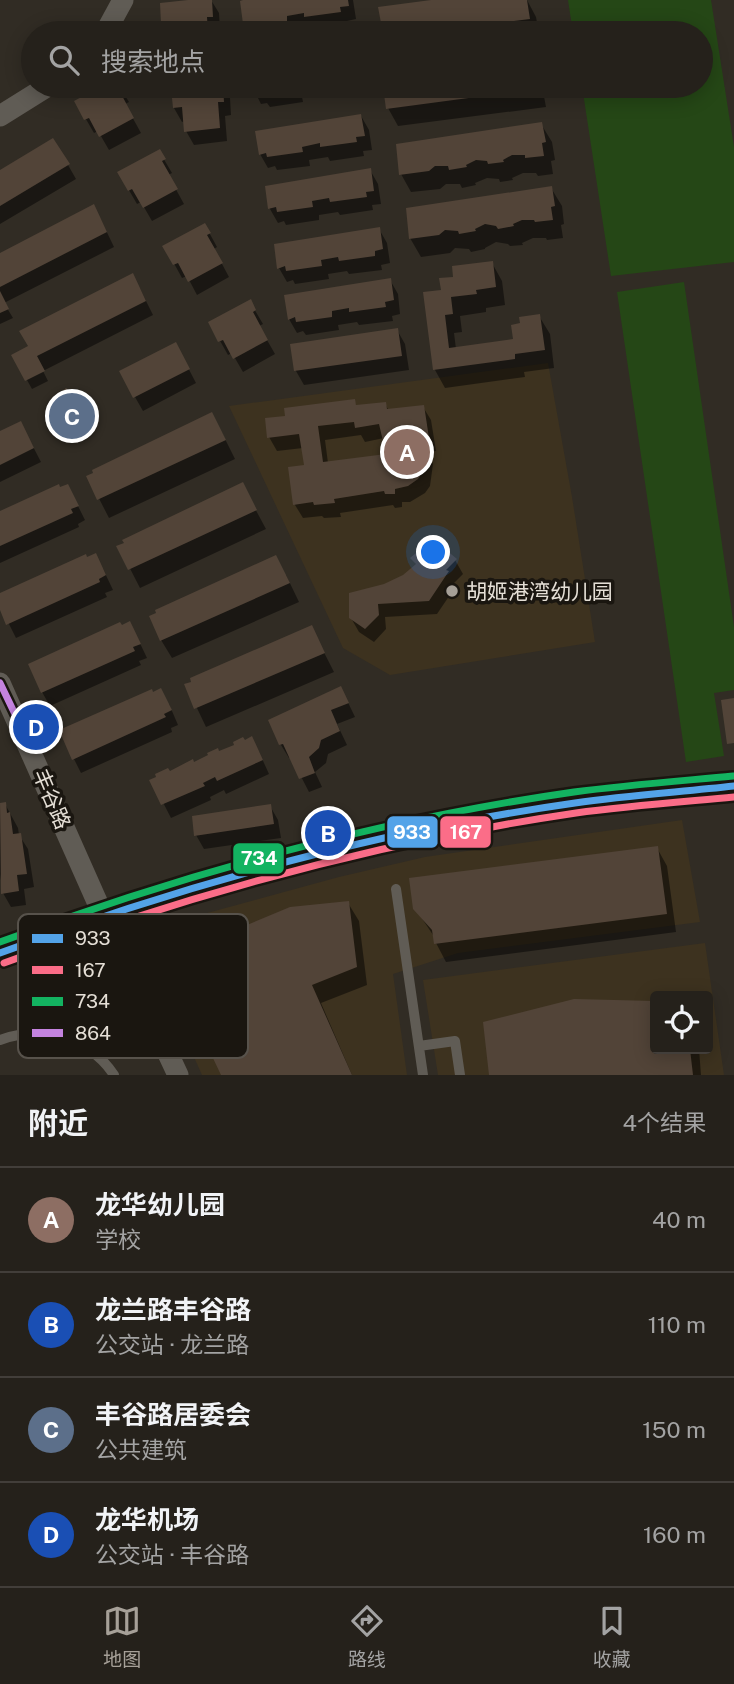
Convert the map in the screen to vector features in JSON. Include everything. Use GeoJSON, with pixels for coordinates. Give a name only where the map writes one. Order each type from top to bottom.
{"type":"FeatureCollection","features":[{"type":"Feature","properties":{"kind":"street"},"geometry":{"type":"LineString","coordinates":[[112,21],[123,0]]}},
{"type":"Feature","properties":{"kind":"street"},"geometry":{"type":"LineString","coordinates":[[0,116],[29,98]]}},
{"type":"Feature","properties":{"kind":"street","name":"丰谷路"},"geometry":{"type":"LineString","coordinates":[[0,683],[103,914]]}},
{"type":"Feature","properties":{"kind":"street"},"geometry":{"type":"LineString","coordinates":[[106,914],[212,881],[388,838],[556,806],[734,786]]}},
{"type":"Feature","properties":{"kind":"street"},"geometry":{"type":"LineString","coordinates":[[0,953],[18,946]]}},
{"type":"Feature","properties":{"kind":"street","name":"丰谷路"},"geometry":{"type":"LineString","coordinates":[[170,1058],[178,1075]]}},
{"type":"Feature","properties":{"kind":"lane"},"geometry":{"type":"LineString","coordinates":[[396,889],[423,1075]]}},
{"type":"Feature","properties":{"kind":"lane"},"geometry":{"type":"LineString","coordinates":[[0,1040],[18,1035]]}},
{"type":"Feature","properties":{"kind":"lane"},"geometry":{"type":"LineString","coordinates":[[419,1046],[455,1041],[460,1075]]}},
{"type":"Feature","properties":{"kind":"lane"},"geometry":{"type":"LineString","coordinates":[[98,1058],[114,1075]]}},
{"type":"Feature","properties":{"kind":"shaded area"},"geometry":{"type":"Polygon","coordinates":[[[548,363],[595,642],[390,675],[343,648],[229,406],[548,363]]]}},
{"type":"Feature","properties":{"kind":"shaded area"},"geometry":{"type":"Polygon","coordinates":[[[682,820],[700,922],[458,953],[393,974],[407,1075],[202,1075],[194,1058],[248,1058],[248,914],[203,914],[425,857],[682,820]]]}},
{"type":"Feature","properties":{"kind":"shaded area"},"geometry":{"type":"Polygon","coordinates":[[[705,943],[712,991],[650,991],[650,1054],[713,1054],[713,999],[724,1075],[438,1075],[423,980],[705,943]]]}},
{"type":"Feature","properties":{"kind":"green space"},"geometry":{"type":"Polygon","coordinates":[[[568,0],[711,0],[734,147],[734,262],[611,276],[584,98],[713,98],[713,21],[571,21],[568,0]]]}},
{"type":"Feature","properties":{"kind":"green space"},"geometry":{"type":"Polygon","coordinates":[[[684,282],[734,627],[734,690],[714,693],[724,756],[686,762],[617,292],[684,282]]]}},
{"type":"Feature","properties":{"kind":"building"},"geometry":{"type":"Polygon","coordinates":[[[212,0],[213,17],[207,17],[207,21],[161,21],[160,3],[212,0]]]}},
{"type":"Feature","properties":{"kind":"building"},"geometry":{"type":"Polygon","coordinates":[[[348,0],[349,6],[340,7],[341,12],[304,17],[304,13],[287,16],[287,21],[243,21],[240,1],[348,0]]]}},
{"type":"Feature","properties":{"kind":"building"},"geometry":{"type":"Polygon","coordinates":[[[431,0],[527,0],[530,19],[381,21],[378,7],[431,0]]]}},
{"type":"Feature","properties":{"kind":"building"},"geometry":{"type":"Polygon","coordinates":[[[80,98],[123,98],[134,118],[99,137],[89,118],[84,120],[74,101],[80,98]]]}},
{"type":"Feature","properties":{"kind":"building"},"geometry":{"type":"Polygon","coordinates":[[[172,98],[224,98],[224,102],[218,102],[220,128],[184,132],[182,107],[173,108],[172,98]]]}},
{"type":"Feature","properties":{"kind":"building"},"geometry":{"type":"Polygon","coordinates":[[[385,98],[468,98],[386,109],[385,98]]]}},
{"type":"Feature","properties":{"kind":"building"},"geometry":{"type":"Polygon","coordinates":[[[361,114],[365,136],[356,137],[357,142],[320,147],[320,143],[302,147],[303,152],[267,157],[266,153],[259,155],[255,131],[361,114]]]}},
{"type":"Feature","properties":{"kind":"building"},"geometry":{"type":"Polygon","coordinates":[[[542,122],[546,142],[542,143],[544,156],[525,158],[525,155],[512,155],[503,160],[504,162],[488,164],[487,161],[476,160],[466,165],[467,167],[449,170],[448,166],[435,166],[429,171],[399,175],[396,144],[542,122]]]}},
{"type":"Feature","properties":{"kind":"building"},"geometry":{"type":"Polygon","coordinates":[[[53,138],[70,164],[0,206],[0,170],[53,138]]]}},
{"type":"Feature","properties":{"kind":"building"},"geometry":{"type":"Polygon","coordinates":[[[160,149],[166,159],[162,161],[178,189],[143,208],[132,189],[128,191],[117,172],[160,149]]]}},
{"type":"Feature","properties":{"kind":"building"},"geometry":{"type":"Polygon","coordinates":[[[371,168],[374,191],[366,192],[367,197],[330,202],[329,198],[312,201],[313,207],[277,212],[276,207],[268,209],[265,186],[371,168]]]}},
{"type":"Feature","properties":{"kind":"building"},"geometry":{"type":"Polygon","coordinates":[[[552,186],[555,206],[551,207],[553,220],[522,220],[513,224],[514,226],[498,229],[485,224],[475,229],[476,231],[459,234],[458,231],[445,230],[439,235],[409,239],[406,208],[552,186]]]}},
{"type":"Feature","properties":{"kind":"building"},"geometry":{"type":"Polygon","coordinates":[[[94,204],[107,232],[0,287],[0,253],[94,204]]]}},
{"type":"Feature","properties":{"kind":"building"},"geometry":{"type":"Polygon","coordinates":[[[205,223],[211,233],[207,235],[223,263],[188,282],[178,263],[173,265],[162,246],[205,223]]]}},
{"type":"Feature","properties":{"kind":"building"},"geometry":{"type":"Polygon","coordinates":[[[380,227],[383,249],[375,251],[375,256],[339,261],[338,257],[321,260],[322,266],[286,271],[285,266],[277,269],[274,244],[380,227]]]}},
{"type":"Feature","properties":{"kind":"building"},"geometry":{"type":"Polygon","coordinates":[[[493,261],[496,287],[476,290],[477,294],[451,297],[453,314],[445,315],[449,348],[513,339],[511,325],[520,323],[519,317],[540,314],[545,350],[515,354],[515,359],[433,370],[423,292],[441,290],[439,278],[453,277],[452,266],[493,261]]]}},
{"type":"Feature","properties":{"kind":"building"},"geometry":{"type":"Polygon","coordinates":[[[133,273],[146,301],[37,356],[45,371],[25,381],[11,355],[28,346],[19,331],[133,273]]]}},
{"type":"Feature","properties":{"kind":"building"},"geometry":{"type":"Polygon","coordinates":[[[391,278],[394,300],[385,302],[386,307],[349,312],[349,308],[332,311],[332,317],[296,322],[295,317],[288,320],[284,295],[391,278]]]}},
{"type":"Feature","properties":{"kind":"building"},"geometry":{"type":"Polygon","coordinates":[[[0,291],[9,309],[0,313],[0,291]]]}},
{"type":"Feature","properties":{"kind":"building"},"geometry":{"type":"Polygon","coordinates":[[[251,299],[256,310],[253,312],[268,340],[233,359],[223,340],[218,342],[208,322],[251,299]]]}},
{"type":"Feature","properties":{"kind":"building"},"geometry":{"type":"Polygon","coordinates":[[[398,328],[402,356],[294,371],[290,344],[398,328]]]}},
{"type":"Feature","properties":{"kind":"building"},"geometry":{"type":"Polygon","coordinates":[[[176,342],[190,369],[133,398],[119,371],[176,342]]]}},
{"type":"Feature","properties":{"kind":"building"},"geometry":{"type":"Polygon","coordinates":[[[66,388],[82,404],[75,410],[59,394],[66,388]]]}},
{"type":"Feature","properties":{"kind":"building"},"geometry":{"type":"Polygon","coordinates":[[[355,399],[356,405],[386,402],[387,409],[424,405],[429,438],[411,439],[413,450],[426,449],[423,471],[418,479],[408,486],[395,489],[395,494],[385,494],[384,491],[334,499],[335,503],[293,505],[288,467],[304,465],[299,434],[267,438],[265,418],[285,416],[284,408],[355,399]],[[354,422],[318,426],[323,462],[386,454],[379,424],[355,428],[354,422]]]}},
{"type":"Feature","properties":{"kind":"building"},"geometry":{"type":"Polygon","coordinates":[[[212,412],[226,440],[97,500],[86,476],[93,473],[92,470],[212,412]]]}},
{"type":"Feature","properties":{"kind":"building"},"geometry":{"type":"Polygon","coordinates":[[[21,421],[34,448],[0,465],[0,431],[21,421]]]}},
{"type":"Feature","properties":{"kind":"building"},"geometry":{"type":"Polygon","coordinates":[[[243,482],[257,510],[128,570],[116,546],[124,543],[122,540],[243,482]]]}},
{"type":"Feature","properties":{"kind":"building"},"geometry":{"type":"Polygon","coordinates":[[[59,484],[60,487],[68,484],[79,506],[71,509],[73,513],[0,546],[0,511],[59,484]]]}},
{"type":"Feature","properties":{"kind":"building"},"geometry":{"type":"Polygon","coordinates":[[[433,539],[457,559],[446,570],[449,571],[429,601],[378,604],[379,615],[365,629],[349,618],[349,593],[384,584],[403,575],[416,564],[410,558],[433,539]]]}},
{"type":"Feature","properties":{"kind":"building"},"geometry":{"type":"Polygon","coordinates":[[[96,553],[106,575],[99,579],[100,582],[6,625],[0,610],[0,593],[86,554],[87,557],[96,553]]]}},
{"type":"Feature","properties":{"kind":"building"},"geometry":{"type":"Polygon","coordinates":[[[276,555],[290,583],[160,641],[149,616],[156,613],[155,610],[276,555]]]}},
{"type":"Feature","properties":{"kind":"building"},"geometry":{"type":"Polygon","coordinates":[[[130,621],[141,644],[133,647],[135,651],[41,693],[28,664],[120,622],[122,625],[130,621]]]}},
{"type":"Feature","properties":{"kind":"building"},"geometry":{"type":"Polygon","coordinates":[[[312,625],[325,653],[194,709],[184,684],[191,682],[190,678],[312,625]]]}},
{"type":"Feature","properties":{"kind":"building"},"geometry":{"type":"Polygon","coordinates":[[[341,686],[349,703],[331,710],[340,731],[321,740],[319,748],[309,757],[315,773],[299,779],[283,744],[279,745],[268,720],[341,686]]]}},
{"type":"Feature","properties":{"kind":"building"},"geometry":{"type":"Polygon","coordinates":[[[161,688],[172,710],[164,714],[166,717],[72,760],[59,730],[152,689],[153,692],[161,688]]]}},
{"type":"Feature","properties":{"kind":"building"},"geometry":{"type":"Polygon","coordinates":[[[734,698],[734,743],[727,744],[721,700],[734,698]]]}},
{"type":"Feature","properties":{"kind":"building"},"geometry":{"type":"Polygon","coordinates":[[[252,736],[263,760],[217,781],[215,777],[203,783],[205,786],[161,805],[149,780],[156,777],[155,774],[168,768],[170,771],[193,759],[194,762],[218,748],[219,751],[234,745],[233,742],[243,737],[245,740],[252,736]]]}},
{"type":"Feature","properties":{"kind":"building"},"geometry":{"type":"Polygon","coordinates":[[[6,802],[13,834],[21,833],[27,874],[17,875],[19,891],[1,894],[0,803],[6,802]]]}},
{"type":"Feature","properties":{"kind":"building"},"geometry":{"type":"Polygon","coordinates":[[[271,804],[274,824],[194,836],[192,816],[271,804]]]}},
{"type":"Feature","properties":{"kind":"building"},"geometry":{"type":"Polygon","coordinates":[[[658,846],[667,914],[434,944],[432,930],[413,909],[409,878],[658,846]]]}},
{"type":"Feature","properties":{"kind":"building"},"geometry":{"type":"Polygon","coordinates":[[[349,901],[357,967],[312,985],[352,1075],[221,1075],[213,1058],[248,1058],[248,925],[290,907],[349,901]]]}},
{"type":"Feature","properties":{"kind":"building"},"geometry":{"type":"Polygon","coordinates":[[[574,999],[650,1001],[650,1054],[691,1054],[693,1075],[489,1075],[483,1022],[574,999]]]}},
{"type":"Feature","properties":{"kind":"transit line","name":"864"},"geometry":{"type":"LineString","coordinates":[[0,683],[25,735]]}},
{"type":"Feature","properties":{"kind":"transit line","name":"734"},"geometry":{"type":"LineString","coordinates":[[79,914],[283,852],[428,818],[574,792],[733,776]]}},
{"type":"Feature","properties":{"kind":"transit line","name":"933"},"geometry":{"type":"LineString","coordinates":[[111,914],[283,863],[428,829],[575,803],[734,786]]}},
{"type":"Feature","properties":{"kind":"transit line","name":"167"},"geometry":{"type":"LineString","coordinates":[[147,914],[286,873],[430,839],[576,813],[734,797]]}},
{"type":"Feature","properties":{"kind":"transit line","name":"734"},"geometry":{"type":"LineString","coordinates":[[0,942],[18,936]]}},
{"type":"Feature","properties":{"kind":"transit line","name":"933"},"geometry":{"type":"LineString","coordinates":[[0,953],[18,947]]}},
{"type":"Feature","properties":{"kind":"transit line","name":"167"},"geometry":{"type":"LineString","coordinates":[[4,963],[18,958]]}},
{"type":"Feature","properties":{"kind":"place","name":"丰谷路居委会"},"geometry":{"type":"Point","coordinates":[72,416]}},
{"type":"Feature","properties":{"kind":"place","name":"龙华幼儿园"},"geometry":{"type":"Point","coordinates":[407,452]}},
{"type":"Feature","properties":{"kind":"place","name":"胡姬港湾幼儿园"},"geometry":{"type":"Point","coordinates":[452,591]}},
{"type":"Feature","properties":{"kind":"place","name":"龙华机场"},"geometry":{"type":"Point","coordinates":[36,727]}},
{"type":"Feature","properties":{"kind":"place","name":"龙兰路丰谷路"},"geometry":{"type":"Point","coordinates":[328,833]}}]}
